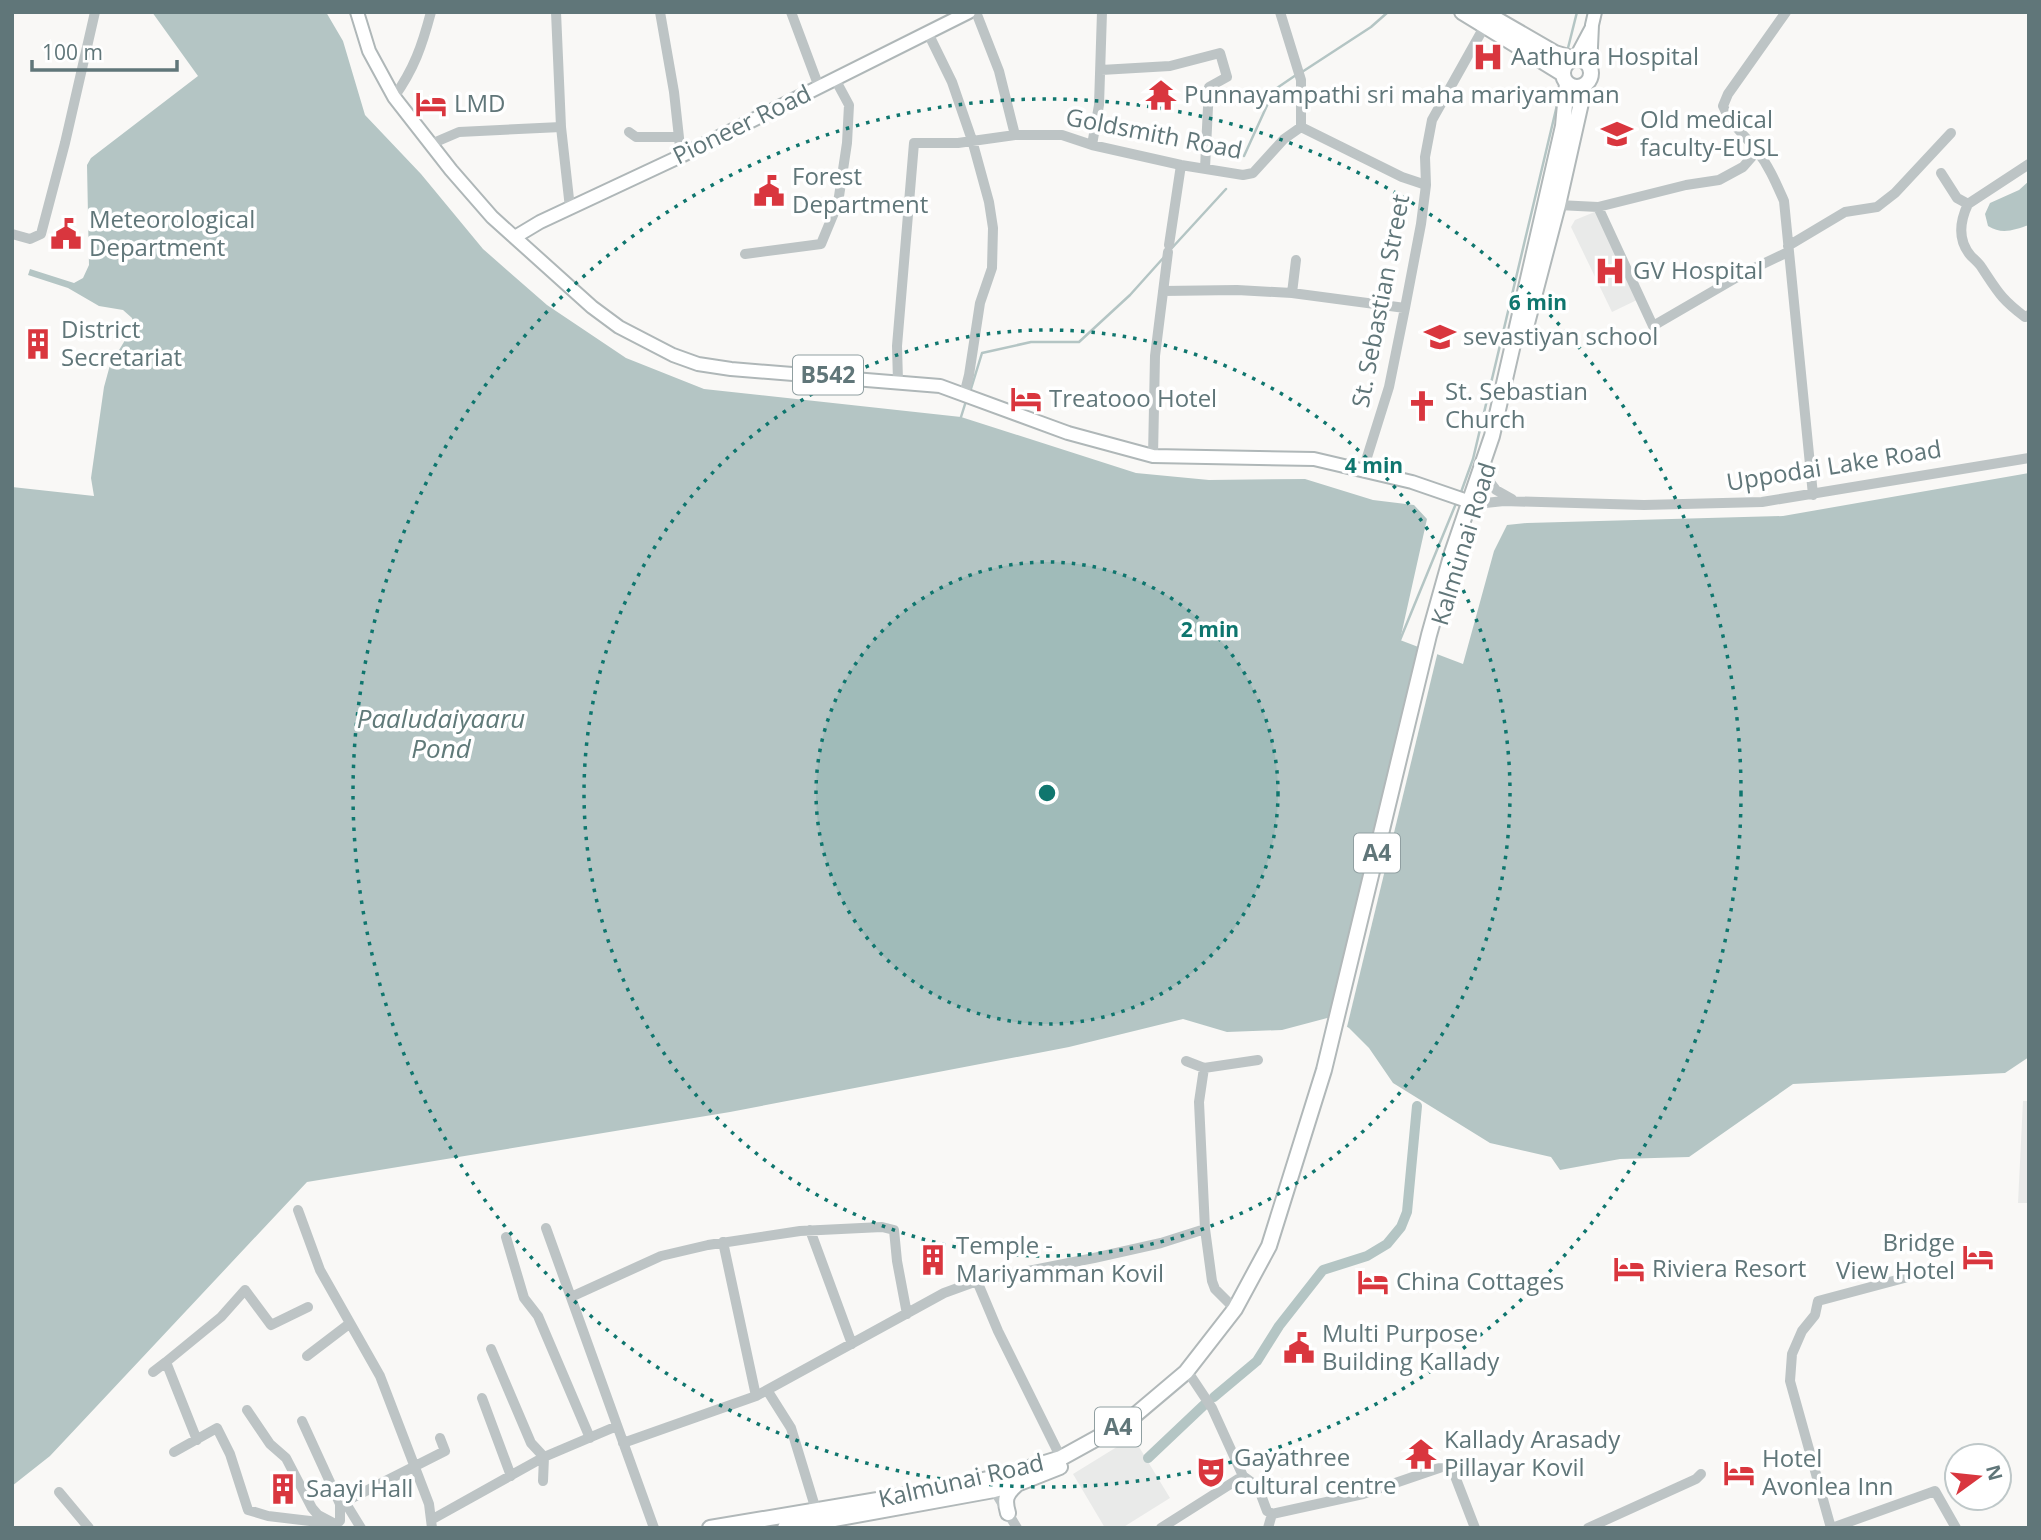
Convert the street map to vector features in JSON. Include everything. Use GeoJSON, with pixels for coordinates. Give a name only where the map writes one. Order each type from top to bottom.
{"type":"FeatureCollection","features":[{"type":"Feature","properties":{"kind":"highway"},"geometry":{"type":"LineString","coordinates":[[1462,12],[1488,17],[1563,57],[1584,61],[1590,69],[1590,78],[1585,85],[1576,87],[1488,17]]}},
{"type":"Feature","properties":{"kind":"highway"},"geometry":{"type":"LineString","coordinates":[[1565,79],[1566,65],[1575,60]]}},
{"type":"Feature","properties":{"kind":"highway","name":"Kalmunai Road"},"geometry":{"type":"LineString","coordinates":[[1432,636],[1474,503],[1496,420],[1563,126],[1565,79]]}},
{"type":"Feature","properties":{"kind":"highway","name":"Kalmunai Road"},"geometry":{"type":"LineString","coordinates":[[1432,636],[1465,519],[1486,477],[1558,205],[1585,85]]}},
{"type":"Feature","properties":{"kind":"highway","name":"A4"},"geometry":{"type":"LineString","coordinates":[[1327,1071],[1432,636]]}},
{"type":"Feature","properties":{"kind":"highway","name":"Kalmunai Road"},"geometry":{"type":"LineString","coordinates":[[710,1528],[1006,1475],[1061,1458],[1128,1421],[1189,1375],[1235,1309],[1269,1246],[1327,1071]]}},
{"type":"Feature","properties":{"kind":"highway","name":"Kalmunai Road"},"geometry":{"type":"LineString","coordinates":[[786,1528],[840,1523],[1017,1484],[1063,1466],[1142,1420],[1230,1332],[1259,1285],[1277,1248],[1327,1071]]}},
{"type":"Feature","properties":{"kind":"highway"},"geometry":{"type":"LineString","coordinates":[[1007,1513],[1007,1493],[1017,1484]]}},
{"type":"Feature","properties":{"kind":"main road","name":"B542"},"geometry":{"type":"LineString","coordinates":[[357,12],[369,51],[394,97],[470,194],[592,307],[618,327],[665,351],[698,364],[731,369],[940,386],[1068,433],[1153,456],[1314,459],[1412,481],[1474,503]]}},
{"type":"Feature","properties":{"kind":"main road","name":"Pioneer Road"},"geometry":{"type":"LineString","coordinates":[[515,237],[540,222],[681,156],[969,12]]}},
{"type":"Feature","properties":{"kind":"main road"},"geometry":{"type":"LineString","coordinates":[[1575,60],[1594,19]]}},
{"type":"Feature","properties":{"kind":"main road"},"geometry":{"type":"LineString","coordinates":[[1590,69],[1594,19]]}},
{"type":"Feature","properties":{"kind":"main road"},"geometry":{"type":"LineString","coordinates":[[1447,493],[1461,505],[1465,519]]}},
{"type":"Feature","properties":{"kind":"street"},"geometry":{"type":"LineString","coordinates":[[12,234],[30,239],[41,234],[95,12]]}},
{"type":"Feature","properties":{"kind":"street"},"geometry":{"type":"LineString","coordinates":[[394,97],[408,78],[420,54],[431,12]]}},
{"type":"Feature","properties":{"kind":"street"},"geometry":{"type":"LineString","coordinates":[[556,12],[561,127],[570,208]]}},
{"type":"Feature","properties":{"kind":"street"},"geometry":{"type":"LineString","coordinates":[[660,12],[674,92],[681,156]]}},
{"type":"Feature","properties":{"kind":"street"},"geometry":{"type":"LineString","coordinates":[[791,12],[819,87]]}},
{"type":"Feature","properties":{"kind":"street"},"geometry":{"type":"LineString","coordinates":[[976,12],[999,71],[1015,135]]}},
{"type":"Feature","properties":{"kind":"street"},"geometry":{"type":"LineString","coordinates":[[1093,145],[1099,105],[1102,12]]}},
{"type":"Feature","properties":{"kind":"street"},"geometry":{"type":"LineString","coordinates":[[1280,12],[1301,80],[1301,127],[1402,177],[1426,185]]}},
{"type":"Feature","properties":{"kind":"street"},"geometry":{"type":"LineString","coordinates":[[1786,12],[1728,94],[1723,106],[1727,118],[1757,150],[1784,201],[1813,495]]}},
{"type":"Feature","properties":{"kind":"street","name":"St. Sebastian Street"},"geometry":{"type":"LineString","coordinates":[[1363,470],[1389,387],[1405,308],[1421,224],[1426,185],[1425,157],[1432,120],[1488,17]]}},
{"type":"Feature","properties":{"kind":"street"},"geometry":{"type":"LineString","coordinates":[[928,33],[952,82],[972,140],[989,202],[993,228],[992,268],[980,303],[964,395]]}},
{"type":"Feature","properties":{"kind":"street"},"geometry":{"type":"LineString","coordinates":[[1101,70],[1170,66],[1220,53],[1227,77],[1209,87],[1205,168]]}},
{"type":"Feature","properties":{"kind":"street"},"geometry":{"type":"LineString","coordinates":[[745,254],[821,244],[838,203],[847,143],[849,105],[835,79]]}},
{"type":"Feature","properties":{"kind":"street"},"geometry":{"type":"LineString","coordinates":[[431,144],[459,132],[561,127]]}},
{"type":"Feature","properties":{"kind":"street","name":"Goldsmith Road"},"geometry":{"type":"LineString","coordinates":[[898,381],[897,346],[914,144],[958,143],[1015,135],[1062,135],[1093,145],[1181,165],[1243,175],[1253,173],[1284,139],[1301,127]]}},
{"type":"Feature","properties":{"kind":"street"},"geometry":{"type":"LineString","coordinates":[[629,132],[636,137],[679,137]]}},
{"type":"Feature","properties":{"kind":"street"},"geometry":{"type":"LineString","coordinates":[[1598,207],[1653,326],[1788,249],[1846,212],[1877,207],[1895,192],[1951,133]]}},
{"type":"Feature","properties":{"kind":"street"},"geometry":{"type":"LineString","coordinates":[[1558,205],[1598,207],[1686,185],[1719,180],[1743,167],[1757,150]]}},
{"type":"Feature","properties":{"kind":"street"},"geometry":{"type":"LineString","coordinates":[[2029,164],[1968,204],[1960,221],[1962,238],[1969,253],[1980,264],[2001,299],[2025,317],[2029,315]]}},
{"type":"Feature","properties":{"kind":"street"},"geometry":{"type":"LineString","coordinates":[[1153,456],[1155,356],[1181,165]]}},
{"type":"Feature","properties":{"kind":"street"},"geometry":{"type":"LineString","coordinates":[[1941,173],[1957,198],[1968,204]]}},
{"type":"Feature","properties":{"kind":"street"},"geometry":{"type":"LineString","coordinates":[[1292,293],[1296,260]]}},
{"type":"Feature","properties":{"kind":"street"},"geometry":{"type":"LineString","coordinates":[[1163,291],[1237,290],[1292,293],[1405,308]]}},
{"type":"Feature","properties":{"kind":"street","name":"Uppodai Lake Road"},"geometry":{"type":"LineString","coordinates":[[1474,503],[1519,501],[1714,505],[1762,502],[1813,495],[1870,482],[2029,458]]}},
{"type":"Feature","properties":{"kind":"street"},"geometry":{"type":"LineString","coordinates":[[1486,477],[1496,490],[1519,501]]}},
{"type":"Feature","properties":{"kind":"street"},"geometry":{"type":"LineString","coordinates":[[1186,1061],[1204,1068],[1258,1060]]}},
{"type":"Feature","properties":{"kind":"street"},"geometry":{"type":"LineString","coordinates":[[1204,1068],[1199,1102],[1205,1228],[1212,1281],[1215,1289],[1235,1309]]}},
{"type":"Feature","properties":{"kind":"street"},"geometry":{"type":"LineString","coordinates":[[298,1210],[320,1269],[380,1376],[429,1504],[432,1524],[544,1457],[617,1426]]}},
{"type":"Feature","properties":{"kind":"street"},"geometry":{"type":"LineString","coordinates":[[571,1297],[661,1256],[723,1242],[810,1230],[882,1227],[894,1230],[907,1314]]}},
{"type":"Feature","properties":{"kind":"street"},"geometry":{"type":"LineString","coordinates":[[546,1228],[654,1528]]}},
{"type":"Feature","properties":{"kind":"street"},"geometry":{"type":"LineString","coordinates":[[623,1443],[756,1396],[944,1293],[977,1281],[1107,1255],[1205,1228]]}},
{"type":"Feature","properties":{"kind":"street"},"geometry":{"type":"LineString","coordinates":[[810,1230],[852,1344]]}},
{"type":"Feature","properties":{"kind":"street"},"geometry":{"type":"LineString","coordinates":[[506,1237],[524,1298],[538,1316],[590,1438]]}},
{"type":"Feature","properties":{"kind":"street"},"geometry":{"type":"LineString","coordinates":[[723,1242],[756,1396]]}},
{"type":"Feature","properties":{"kind":"street"},"geometry":{"type":"LineString","coordinates":[[1908,1277],[1818,1301],[1815,1315],[1802,1331],[1792,1354],[1790,1381],[1832,1528],[1934,1491],[1956,1528]]}},
{"type":"Feature","properties":{"kind":"street"},"geometry":{"type":"LineString","coordinates":[[977,1281],[998,1331],[1061,1458]]}},
{"type":"Feature","properties":{"kind":"street"},"geometry":{"type":"LineString","coordinates":[[153,1372],[221,1317],[245,1290],[271,1325],[308,1307]]}},
{"type":"Feature","properties":{"kind":"street"},"geometry":{"type":"LineString","coordinates":[[307,1356],[349,1324]]}},
{"type":"Feature","properties":{"kind":"street"},"geometry":{"type":"LineString","coordinates":[[491,1349],[531,1443],[544,1457],[543,1481]]}},
{"type":"Feature","properties":{"kind":"street"},"geometry":{"type":"LineString","coordinates":[[166,1362],[197,1440]]}},
{"type":"Feature","properties":{"kind":"street"},"geometry":{"type":"LineString","coordinates":[[1189,1375],[1212,1408],[1243,1476],[1258,1487],[1268,1511],[1272,1514]]}},
{"type":"Feature","properties":{"kind":"street"},"geometry":{"type":"LineString","coordinates":[[767,1390],[791,1428],[816,1510]]}},
{"type":"Feature","properties":{"kind":"street"},"geometry":{"type":"LineString","coordinates":[[482,1398],[511,1476]]}},
{"type":"Feature","properties":{"kind":"street"},"geometry":{"type":"LineString","coordinates":[[247,1410],[270,1444],[286,1458],[312,1508],[336,1526]]}},
{"type":"Feature","properties":{"kind":"street"},"geometry":{"type":"LineString","coordinates":[[302,1421],[342,1503],[361,1528]]}},
{"type":"Feature","properties":{"kind":"street"},"geometry":{"type":"LineString","coordinates":[[174,1452],[217,1428],[230,1454],[248,1510],[288,1523],[336,1526]]}},
{"type":"Feature","properties":{"kind":"street"},"geometry":{"type":"LineString","coordinates":[[342,1503],[445,1451],[440,1438]]}},
{"type":"Feature","properties":{"kind":"street"},"geometry":{"type":"LineString","coordinates":[[1272,1514],[1363,1494],[1445,1465],[1453,1471],[1475,1528]]}},
{"type":"Feature","properties":{"kind":"street"},"geometry":{"type":"LineString","coordinates":[[1588,1528],[1700,1478],[1701,1474]]}},
{"type":"Feature","properties":{"kind":"street"},"geometry":{"type":"LineString","coordinates":[[1161,1528],[1243,1476]]}},
{"type":"Feature","properties":{"kind":"street"},"geometry":{"type":"LineString","coordinates":[[994,1490],[1017,1528]]}},
{"type":"Feature","properties":{"kind":"street"},"geometry":{"type":"LineString","coordinates":[[59,1492],[89,1528]]}},
{"type":"Feature","properties":{"kind":"street"},"geometry":{"type":"LineString","coordinates":[[336,1526],[340,1521],[342,1503]]}},
{"type":"Feature","properties":{"kind":"street"},"geometry":{"type":"LineString","coordinates":[[1268,1528],[1272,1514]]}},
{"type":"Feature","properties":{"kind":"shaded area","name":"GV Hospital"},"geometry":{"type":"Polygon","coordinates":[[[1597,211],[1639,299],[1612,312],[1571,227],[1575,220],[1597,211]]]}},
{"type":"Feature","properties":{"kind":"shaded area"},"geometry":{"type":"Polygon","coordinates":[[[2023,1101],[2029,1101],[2029,1203],[2018,1203],[2023,1101]]]}},
{"type":"Feature","properties":{"kind":"shaded area"},"geometry":{"type":"Polygon","coordinates":[[[1133,1437],[1170,1498],[1122,1528],[1105,1528],[1073,1474],[1133,1437]]]}},
{"type":"Feature","properties":{"kind":"water","name":"Paaludaiyaaru Pond"},"geometry":{"type":"Polygon","coordinates":[[[152,12],[326,12],[343,41],[365,115],[421,174],[483,249],[547,305],[626,358],[704,389],[961,417],[1136,473],[1209,480],[1305,479],[1373,500],[1414,505],[1427,519],[1400,640],[1463,664],[1494,551],[1507,525],[1783,516],[2029,473],[2029,1057],[2005,1073],[1793,1084],[1689,1157],[1620,1159],[1560,1170],[1551,1157],[1490,1143],[1393,1083],[1369,1048],[1349,1028],[1331,1017],[1282,1030],[1227,1032],[1183,1019],[1069,1047],[730,1112],[307,1182],[50,1456],[12,1486],[12,487],[94,496],[91,478],[104,387],[110,365],[133,327],[132,318],[123,310],[99,306],[68,288],[28,275],[30,269],[74,283],[83,278],[89,265],[87,165],[91,158],[198,76],[152,12]]]}},
{"type":"Feature","properties":{"kind":"water"},"geometry":{"type":"Polygon","coordinates":[[[2029,181],[2029,225],[2003,231],[1988,226],[1985,214],[1990,203],[2019,190],[2029,181]]]}},
{"type":"Feature","properties":{"kind":"pier"},"geometry":{"type":"Polygon","coordinates":[[[1422,645],[1438,651],[1346,1031],[1331,1021],[1422,645]]]}},
{"type":"Feature","properties":{"kind":"waterway"},"geometry":{"type":"LineString","coordinates":[[1302,72],[1371,27],[1388,12]]}},
{"type":"Feature","properties":{"kind":"waterway"},"geometry":{"type":"LineString","coordinates":[[1566,50],[1577,12]]}},
{"type":"Feature","properties":{"kind":"waterway"},"geometry":{"type":"LineString","coordinates":[[1244,156],[1274,90],[1296,75]]}},
{"type":"Feature","properties":{"kind":"waterway"},"geometry":{"type":"LineString","coordinates":[[1460,495],[1473,459],[1558,101]]}},
{"type":"Feature","properties":{"kind":"waterway"},"geometry":{"type":"LineString","coordinates":[[1171,249],[1226,189]]}},
{"type":"Feature","properties":{"kind":"waterway"},"geometry":{"type":"LineString","coordinates":[[970,392],[982,353],[1031,342],[1079,342],[1130,295],[1165,256]]}},
{"type":"Feature","properties":{"kind":"waterway"},"geometry":{"type":"LineString","coordinates":[[961,417],[966,401]]}},
{"type":"Feature","properties":{"kind":"waterway"},"geometry":{"type":"LineString","coordinates":[[1400,640],[1457,501]]}},
{"type":"Feature","properties":{"kind":"waterway"},"geometry":{"type":"LineString","coordinates":[[1214,1397],[1257,1361],[1279,1326],[1323,1270],[1367,1256],[1387,1244],[1401,1227],[1407,1212],[1417,1106]]}},
{"type":"Feature","properties":{"kind":"waterway"},"geometry":{"type":"LineString","coordinates":[[1148,1458],[1204,1405]]}},
{"type":"Feature","properties":{"kind":"place","name":"Aathura Hospital"},"geometry":{"type":"Point","coordinates":[1488,57]}},
{"type":"Feature","properties":{"kind":"place","name":"Punnayampathi sri maha mariyamman"},"geometry":{"type":"Point","coordinates":[1161,95]}},
{"type":"Feature","properties":{"kind":"place","name":"LMD"},"geometry":{"type":"Point","coordinates":[431,104]}},
{"type":"Feature","properties":{"kind":"place","name":"Old medical faculty-EUSL"},"geometry":{"type":"Point","coordinates":[1617,134]}},
{"type":"Feature","properties":{"kind":"place","name":"Forest Department"},"geometry":{"type":"Point","coordinates":[769,191]}},
{"type":"Feature","properties":{"kind":"place","name":"Meteorological Department"},"geometry":{"type":"Point","coordinates":[66,234]}},
{"type":"Feature","properties":{"kind":"place","name":"GV Hospital"},"geometry":{"type":"Point","coordinates":[1610,271]}},
{"type":"Feature","properties":{"kind":"place","name":"sevastiyan school"},"geometry":{"type":"Point","coordinates":[1440,337]}},
{"type":"Feature","properties":{"kind":"place","name":"District Secretariat"},"geometry":{"type":"Point","coordinates":[38,344]}},
{"type":"Feature","properties":{"kind":"place","name":"Treatooo Hotel"},"geometry":{"type":"Point","coordinates":[1026,399]}},
{"type":"Feature","properties":{"kind":"place","name":"St. Sebastian Church"},"geometry":{"type":"Point","coordinates":[1422,406]}},
{"type":"Feature","properties":{"kind":"place","name":"Bridge View Hotel"},"geometry":{"type":"Point","coordinates":[1978,1257]}},
{"type":"Feature","properties":{"kind":"place","name":"Temple - Mariyamman Kovil"},"geometry":{"type":"Point","coordinates":[933,1260]}},
{"type":"Feature","properties":{"kind":"place","name":"Riviera Resort"},"geometry":{"type":"Point","coordinates":[1629,1269]}},
{"type":"Feature","properties":{"kind":"place","name":"China Cottages"},"geometry":{"type":"Point","coordinates":[1373,1282]}},
{"type":"Feature","properties":{"kind":"place","name":"Multi Purpose Building Kallady"},"geometry":{"type":"Point","coordinates":[1299,1348]}},
{"type":"Feature","properties":{"kind":"place","name":"Kallady Arasady Pillayar Kovil"},"geometry":{"type":"Point","coordinates":[1421,1454]}},
{"type":"Feature","properties":{"kind":"place","name":"Gayathree cultural centre"},"geometry":{"type":"Point","coordinates":[1211,1472]}},
{"type":"Feature","properties":{"kind":"place","name":"Hotel Avonlea Inn"},"geometry":{"type":"Point","coordinates":[1739,1473]}},
{"type":"Feature","properties":{"kind":"place","name":"Saayi Hall"},"geometry":{"type":"Point","coordinates":[283,1489]}}]}
